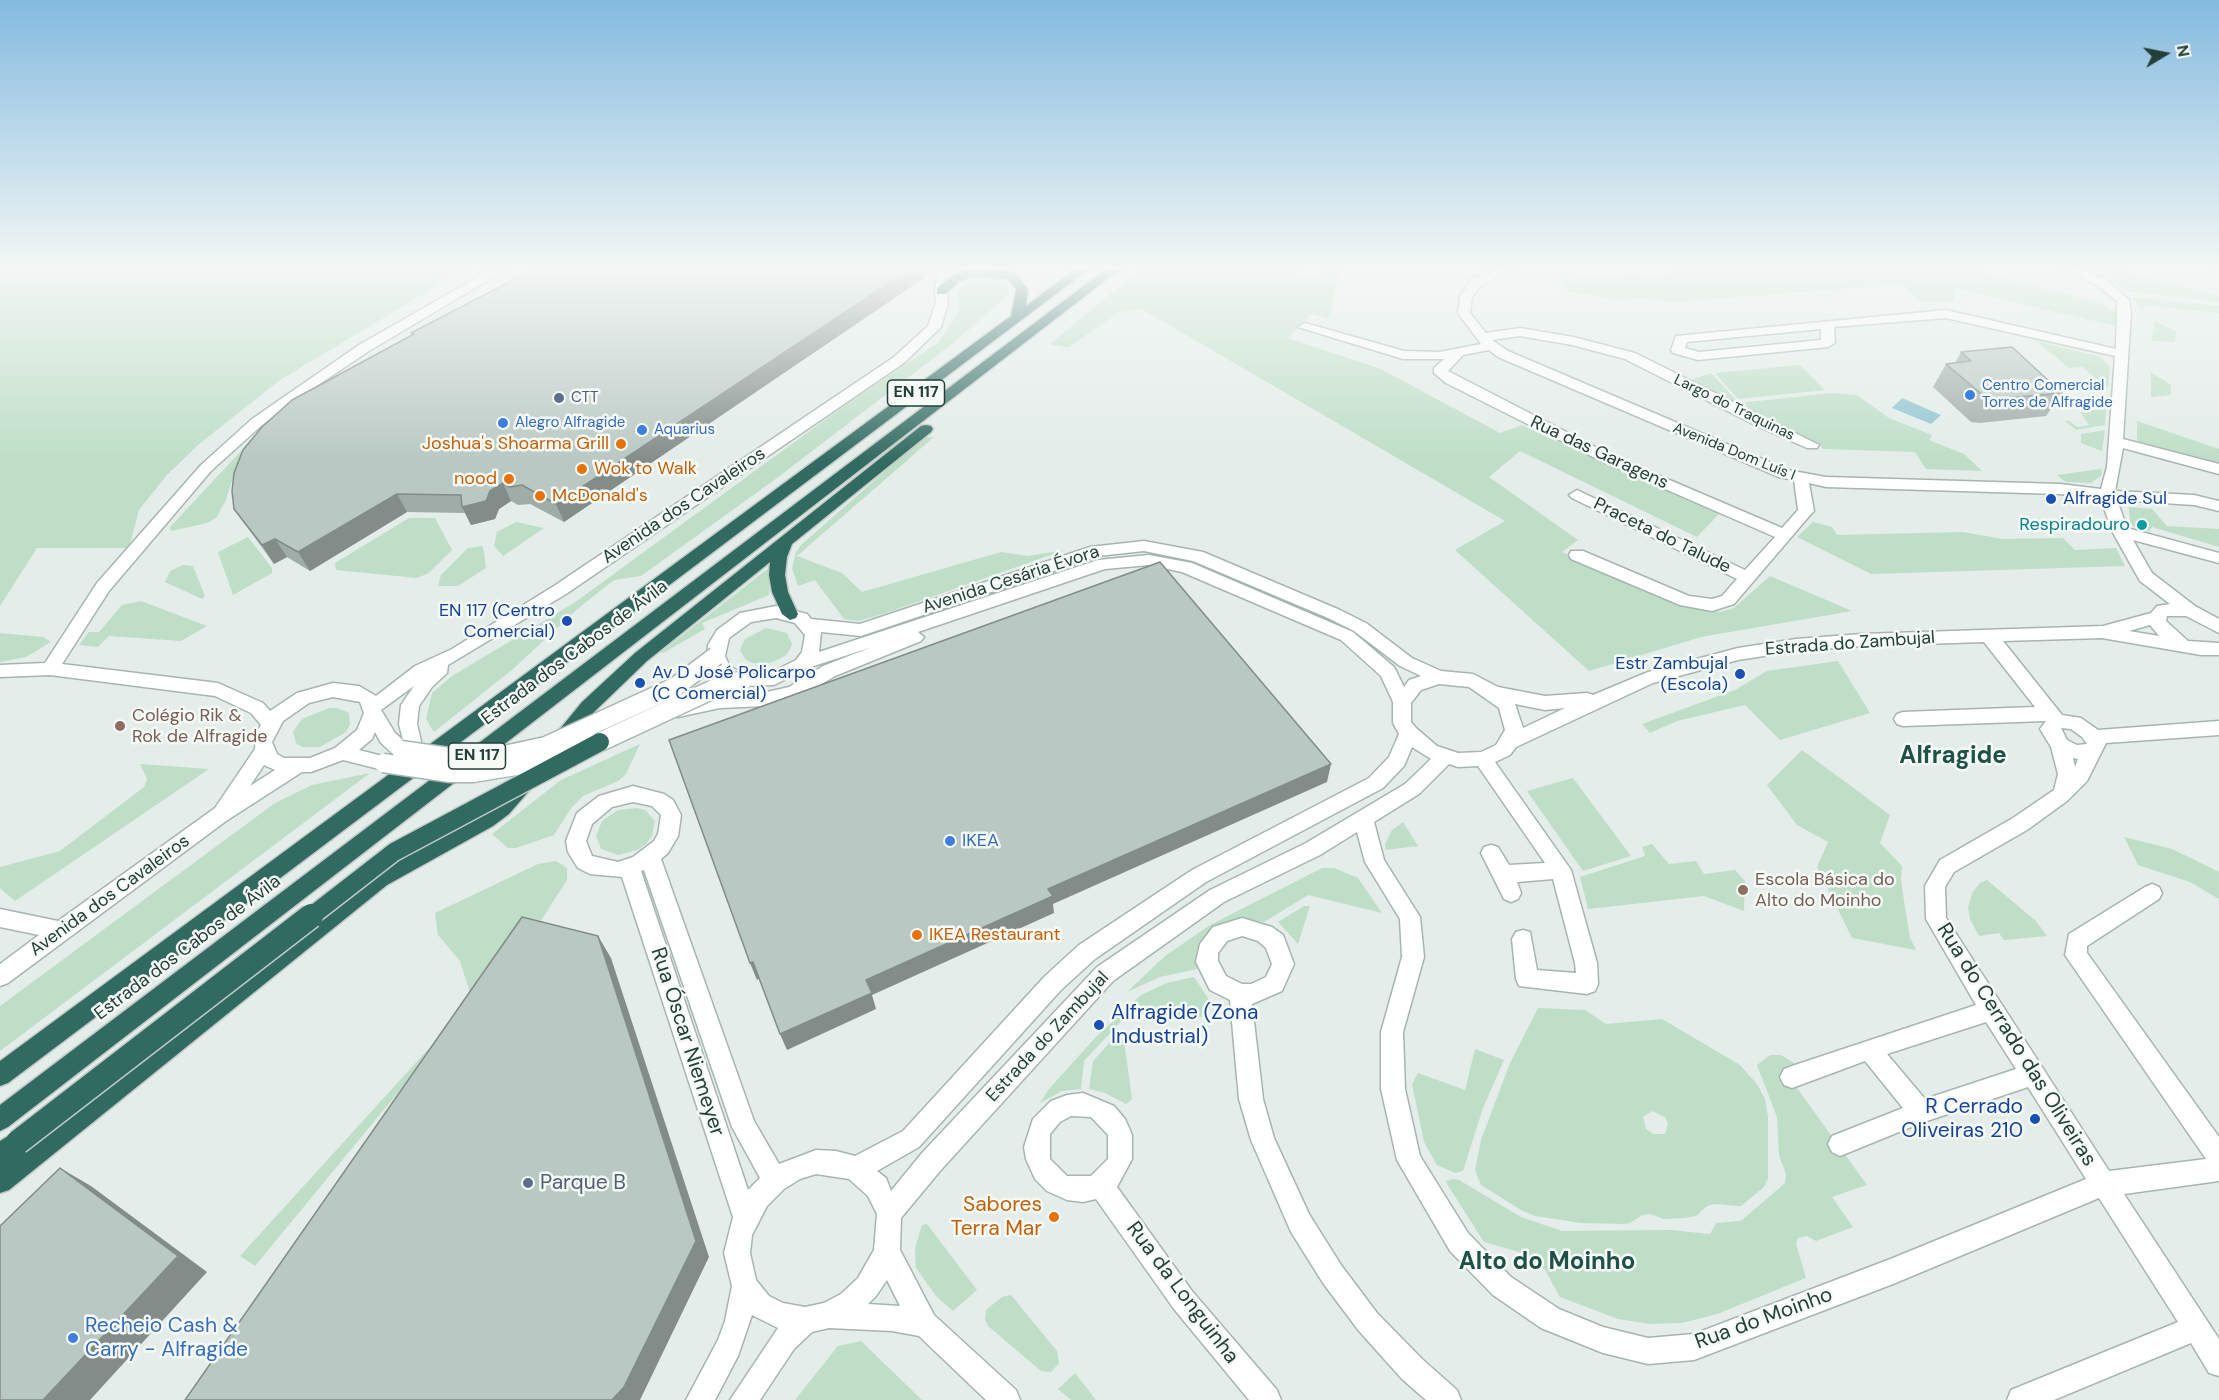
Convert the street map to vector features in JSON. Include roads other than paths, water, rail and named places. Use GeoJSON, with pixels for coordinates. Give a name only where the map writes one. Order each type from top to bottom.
{"type":"FeatureCollection","features":[{"type":"Feature","properties":{"kind":"highway","name":"Estrada dos Cabos de Ávila"},"geometry":{"type":"LineString","coordinates":[[0,1075],[999,331]]}},
{"type":"Feature","properties":{"kind":"highway","name":"Estrada dos Cabos de Ávila"},"geometry":{"type":"LineString","coordinates":[[0,1119],[1034,331]]}},
{"type":"Feature","properties":{"kind":"highway"},"geometry":{"type":"LineString","coordinates":[[0,1181],[373,885],[471,829],[502,808],[602,693],[648,652],[935,422],[954,393]]}},
{"type":"Feature","properties":{"kind":"highway"},"geometry":{"type":"LineString","coordinates":[[788,541],[777,566],[780,592],[790,614]]}},
{"type":"Feature","properties":{"kind":"highway"},"geometry":{"type":"LineString","coordinates":[[9,1149],[394,852],[600,742]]}},
{"type":"Feature","properties":{"kind":"street"},"geometry":{"type":"LineString","coordinates":[[50,669],[61,647],[103,587],[171,505],[213,462],[257,422],[345,361],[395,331]]}},
{"type":"Feature","properties":{"kind":"street","name":"Avenida dos Cavaleiros"},"geometry":{"type":"LineString","coordinates":[[373,710],[421,671],[458,653],[560,590],[898,360],[929,331]]}},
{"type":"Feature","properties":{"kind":"street"},"geometry":{"type":"LineString","coordinates":[[1320,331],[1402,355],[1456,355],[1487,342]]}},
{"type":"Feature","properties":{"kind":"street","name":"Avenida Dom Luís I"},"geometry":{"type":"LineString","coordinates":[[1479,331],[1487,342],[1529,365],[1801,479],[2060,489],[2194,500],[2219,506]]}},
{"type":"Feature","properties":{"kind":"street"},"geometry":{"type":"LineString","coordinates":[[1756,331],[1681,339],[1678,350],[1698,356],[1828,343],[1827,331]]}},
{"type":"Feature","properties":{"kind":"street"},"geometry":{"type":"LineString","coordinates":[[2022,331],[2122,354]]}},
{"type":"Feature","properties":{"kind":"street"},"geometry":{"type":"LineString","coordinates":[[2124,331],[2114,467],[2108,494],[2120,531],[2146,577],[2158,615]]}},
{"type":"Feature","properties":{"kind":"street","name":"Largo do Traquinas"},"geometry":{"type":"LineString","coordinates":[[1487,342],[1520,332],[1573,341],[1630,356],[1762,423],[1812,445]]}},
{"type":"Feature","properties":{"kind":"street","name":"Rua das Garagens"},"geometry":{"type":"LineString","coordinates":[[1456,355],[1441,368],[1441,373],[1451,380],[1606,458],[1785,535]]}},
{"type":"Feature","properties":{"kind":"street"},"geometry":{"type":"LineString","coordinates":[[2116,441],[2219,469]]}},
{"type":"Feature","properties":{"kind":"street"},"geometry":{"type":"LineString","coordinates":[[1577,555],[1686,601],[1712,605],[1728,600],[1806,511],[1801,479]]}},
{"type":"Feature","properties":{"kind":"street","name":"Praceta do Talude"},"geometry":{"type":"LineString","coordinates":[[1577,495],[1748,578]]}},
{"type":"Feature","properties":{"kind":"street"},"geometry":{"type":"LineString","coordinates":[[2120,531],[2219,558]]}},
{"type":"Feature","properties":{"kind":"street","name":"Avenida Cesária Évora"},"geometry":{"type":"LineString","coordinates":[[809,625],[861,630],[1144,546],[1197,556],[1347,620],[1406,662],[1438,677]]}},
{"type":"Feature","properties":{"kind":"street","name":"Avenida Cesária Évora"},"geometry":{"type":"LineString","coordinates":[[802,664],[954,615],[1100,558],[1149,560],[1174,564],[1319,622],[1359,645],[1388,672],[1402,702]]}},
{"type":"Feature","properties":{"kind":"street"},"geometry":{"type":"LineString","coordinates":[[2146,577],[2219,627]]}},
{"type":"Feature","properties":{"kind":"street","name":"Estrada do Zambujal"},"geometry":{"type":"LineString","coordinates":[[2102,632],[2158,615],[2170,608],[2219,616]]}},
{"type":"Feature","properties":{"kind":"street"},"geometry":{"type":"LineString","coordinates":[[342,753],[383,763],[450,773],[489,772],[528,764],[600,742],[716,688],[743,680],[768,680],[781,676],[802,664],[814,644],[814,634],[809,625],[790,614],[768,612],[746,617],[723,634],[717,645],[716,656],[724,671],[743,680]]}},
{"type":"Feature","properties":{"kind":"street"},"geometry":{"type":"LineString","coordinates":[[664,713],[720,701],[767,699],[794,692],[829,671],[904,643],[954,615]]}},
{"type":"Feature","properties":{"kind":"street","name":"Estrada do Zambujal"},"geometry":{"type":"LineString","coordinates":[[2158,615],[2161,628],[2167,634],[2194,648]]}},
{"type":"Feature","properties":{"kind":"street","name":"Estrada do Zambujal"},"geometry":{"type":"LineString","coordinates":[[1509,742],[1604,696],[1648,678],[1738,654],[1862,640],[2102,632],[2194,648],[2219,649]]}},
{"type":"Feature","properties":{"kind":"street"},"geometry":{"type":"LineString","coordinates":[[1989,636],[2053,717]]}},
{"type":"Feature","properties":{"kind":"street"},"geometry":{"type":"LineString","coordinates":[[406,745],[410,705],[426,682],[458,653]]}},
{"type":"Feature","properties":{"kind":"street"},"geometry":{"type":"LineString","coordinates":[[373,710],[365,734],[342,753],[326,761],[296,766],[281,765],[270,759],[264,750],[265,733],[270,723],[289,706],[303,698],[333,690],[359,693],[368,698],[388,738],[441,757],[463,759],[495,757],[546,746],[579,733],[675,687],[694,675],[716,656]]}},
{"type":"Feature","properties":{"kind":"street"},"geometry":{"type":"LineString","coordinates":[[0,670],[50,669],[218,690],[257,708],[270,723]]}},
{"type":"Feature","properties":{"kind":"street"},"geometry":{"type":"LineString","coordinates":[[1438,677],[1461,678],[1494,693],[1506,704],[1512,717],[1514,730],[1509,742],[1494,755],[1483,759],[1458,760],[1445,757],[1418,743],[1402,723],[1402,702],[1414,685],[1438,677]]}},
{"type":"Feature","properties":{"kind":"street","name":"Estrada do Zambujal"},"geometry":{"type":"LineString","coordinates":[[1494,693],[1545,703],[1574,702],[1604,696]]}},
{"type":"Feature","properties":{"kind":"street"},"geometry":{"type":"LineString","coordinates":[[2053,717],[2049,729],[2060,745],[2067,774],[2063,791]]}},
{"type":"Feature","properties":{"kind":"street"},"geometry":{"type":"LineString","coordinates":[[1903,718],[2053,717],[2075,723],[2092,745]]}},
{"type":"Feature","properties":{"kind":"street"},"geometry":{"type":"LineString","coordinates":[[2060,745],[2075,752],[2092,745],[2219,728]]}},
{"type":"Feature","properties":{"kind":"street","name":"Estrada do Zambujal"},"geometry":{"type":"LineString","coordinates":[[856,1169],[911,1139],[1053,983],[1087,952],[1199,876],[1376,783],[1397,760],[1409,733]]}},
{"type":"Feature","properties":{"kind":"street","name":"Rua do Cerrado das Oliveiras"},"geometry":{"type":"LineString","coordinates":[[2092,745],[2080,776],[2060,796],[2020,824],[1947,866],[1935,886],[1936,919],[1942,933],[2219,1363]]}},
{"type":"Feature","properties":{"kind":"street","name":"Avenida dos Cavaleiros"},"geometry":{"type":"LineString","coordinates":[[219,815],[264,750]]}},
{"type":"Feature","properties":{"kind":"street","name":"Estrada do Zambujal"},"geometry":{"type":"LineString","coordinates":[[889,1213],[931,1162],[1105,974],[1217,896],[1313,849],[1412,789],[1445,757]]}},
{"type":"Feature","properties":{"kind":"street"},"geometry":{"type":"LineString","coordinates":[[1483,759],[1561,870],[1586,963],[1587,984],[1527,979],[1523,939]]}},
{"type":"Feature","properties":{"kind":"street","name":"Avenida dos Cavaleiros"},"geometry":{"type":"LineString","coordinates":[[0,976],[219,815],[296,766]]}},
{"type":"Feature","properties":{"kind":"street"},"geometry":{"type":"LineString","coordinates":[[633,794],[646,795],[666,806],[670,815],[668,836],[650,857],[618,870],[597,868],[585,862],[578,852],[576,841],[578,830],[584,819],[606,801],[633,794]]}},
{"type":"Feature","properties":{"kind":"street","name":"Rua do Moinho"},"geometry":{"type":"LineString","coordinates":[[1363,819],[1375,862],[1410,917],[1413,957],[1392,1032],[1393,1089],[1409,1160],[1459,1242],[1502,1286],[1550,1319],[1603,1340],[1648,1351],[1694,1347],[1871,1280],[2104,1184]]}},
{"type":"Feature","properties":{"kind":"street"},"geometry":{"type":"LineString","coordinates":[[1491,853],[1504,874],[1511,894]]}},
{"type":"Feature","properties":{"kind":"street","name":"Rua Óscar Niemeyer"},"geometry":{"type":"LineString","coordinates":[[650,857],[744,1127],[775,1180]]}},
{"type":"Feature","properties":{"kind":"street","name":"Rua Óscar Niemeyer"},"geometry":{"type":"LineString","coordinates":[[629,867],[745,1217]]}},
{"type":"Feature","properties":{"kind":"street"},"geometry":{"type":"LineString","coordinates":[[1504,874],[1561,870]]}},
{"type":"Feature","properties":{"kind":"street"},"geometry":{"type":"LineString","coordinates":[[2152,893],[2077,941],[2076,955],[2219,1157]]}},
{"type":"Feature","properties":{"kind":"street"},"geometry":{"type":"LineString","coordinates":[[0,918],[62,931]]}},
{"type":"Feature","properties":{"kind":"street"},"geometry":{"type":"LineString","coordinates":[[1240,994],[1251,1099],[1263,1140],[1300,1223],[1335,1279],[1368,1322],[1412,1369],[1448,1400]]}},
{"type":"Feature","properties":{"kind":"street"},"geometry":{"type":"LineString","coordinates":[[1792,1077],[1869,1049],[1992,1010]]}},
{"type":"Feature","properties":{"kind":"street"},"geometry":{"type":"LineString","coordinates":[[1869,1049],[1921,1112]]}},
{"type":"Feature","properties":{"kind":"street"},"geometry":{"type":"LineString","coordinates":[[1840,1144],[1921,1112],[2033,1074]]}},
{"type":"Feature","properties":{"kind":"street"},"geometry":{"type":"LineString","coordinates":[[744,1400],[785,1340],[817,1317],[850,1303],[867,1287],[880,1268],[887,1250],[889,1213],[877,1187],[856,1169],[836,1163],[816,1162],[795,1168],[775,1180],[758,1197],[745,1217],[737,1253],[745,1286],[760,1305],[780,1316],[817,1317],[892,1318],[925,1324]]}},
{"type":"Feature","properties":{"kind":"street","name":"Rua do Cerrado das Oliveiras"},"geometry":{"type":"LineString","coordinates":[[2104,1184],[2219,1169]]}},
{"type":"Feature","properties":{"kind":"street","name":"Rua da Longuinha"},"geometry":{"type":"LineString","coordinates":[[1100,1184],[1183,1300],[1267,1400]]}},
{"type":"Feature","properties":{"kind":"street"},"geometry":{"type":"LineString","coordinates":[[887,1250],[899,1279],[925,1324],[1006,1400]]}},
{"type":"Feature","properties":{"kind":"street"},"geometry":{"type":"LineString","coordinates":[[700,1400],[729,1347],[738,1321],[745,1286]]}},
{"type":"Feature","properties":{"kind":"street"},"geometry":{"type":"LineString","coordinates":[[2021,1400],[2196,1328]]}},
{"type":"Feature","properties":{"kind":"water"},"geometry":{"type":"Polygon","coordinates":[[[1902,398],[1941,415],[1931,424],[1892,408],[1902,398]]]}},
{"type":"Feature","properties":{"kind":"place","name":"Centro Comercial Torres de Alfragide"},"geometry":{"type":"Point","coordinates":[1970,395]}},
{"type":"Feature","properties":{"kind":"place","name":"CTT"},"geometry":{"type":"Point","coordinates":[559,398]}},
{"type":"Feature","properties":{"kind":"place","name":"Alegro Alfragide"},"geometry":{"type":"Point","coordinates":[503,423]}},
{"type":"Feature","properties":{"kind":"place","name":"Aquarius"},"geometry":{"type":"Point","coordinates":[642,430]}},
{"type":"Feature","properties":{"kind":"place","name":"Joshua's Shoarma Grill"},"geometry":{"type":"Point","coordinates":[621,444]}},
{"type":"Feature","properties":{"kind":"place","name":"Wok to Walk"},"geometry":{"type":"Point","coordinates":[582,469]}},
{"type":"Feature","properties":{"kind":"place","name":"nood"},"geometry":{"type":"Point","coordinates":[509,479]}},
{"type":"Feature","properties":{"kind":"place","name":"McDonald's"},"geometry":{"type":"Point","coordinates":[540,496]}},
{"type":"Feature","properties":{"kind":"place","name":"Alfragide Sul"},"geometry":{"type":"Point","coordinates":[2051,499]}},
{"type":"Feature","properties":{"kind":"place","name":"Respiradouro"},"geometry":{"type":"Point","coordinates":[2142,525]}},
{"type":"Feature","properties":{"kind":"place","name":"EN 117 (Centro Comercial)"},"geometry":{"type":"Point","coordinates":[567,621]}},
{"type":"Feature","properties":{"kind":"place","name":"Estr Zambujal (Escola)"},"geometry":{"type":"Point","coordinates":[1740,674]}},
{"type":"Feature","properties":{"kind":"place","name":"Av D José Policarpo (C Comercial)"},"geometry":{"type":"Point","coordinates":[640,683]}},
{"type":"Feature","properties":{"kind":"place","name":"Colégio Rik & Rok de Alfragide"},"geometry":{"type":"Point","coordinates":[120,726]}},
{"type":"Feature","properties":{"kind":"place","name":"IKEA"},"geometry":{"type":"Point","coordinates":[950,841]}},
{"type":"Feature","properties":{"kind":"place","name":"Escola Básica do Alto do Moinho"},"geometry":{"type":"Point","coordinates":[1743,890]}},
{"type":"Feature","properties":{"kind":"place","name":"IKEA Restaurant"},"geometry":{"type":"Point","coordinates":[917,935]}},
{"type":"Feature","properties":{"kind":"place","name":"Alfragide (Zona Industrial)"},"geometry":{"type":"Point","coordinates":[1099,1025]}},
{"type":"Feature","properties":{"kind":"place","name":"R Cerrado Oliveiras 210"},"geometry":{"type":"Point","coordinates":[2035,1119]}},
{"type":"Feature","properties":{"kind":"place","name":"Parque B"},"geometry":{"type":"Point","coordinates":[528,1183]}},
{"type":"Feature","properties":{"kind":"place","name":"Sabores Terra Mar"},"geometry":{"type":"Point","coordinates":[1054,1217]}},
{"type":"Feature","properties":{"kind":"place","name":"Recheio Cash & Carry - Alfragide"},"geometry":{"type":"Point","coordinates":[73,1338]}},
{"type":"Feature","properties":{"kind":"district","name":"Alfragide"},"geometry":{"type":"Point","coordinates":[1953,757]}},
{"type":"Feature","properties":{"kind":"district","name":"Alto do Moinho"},"geometry":{"type":"Point","coordinates":[1547,1263]}}]}
